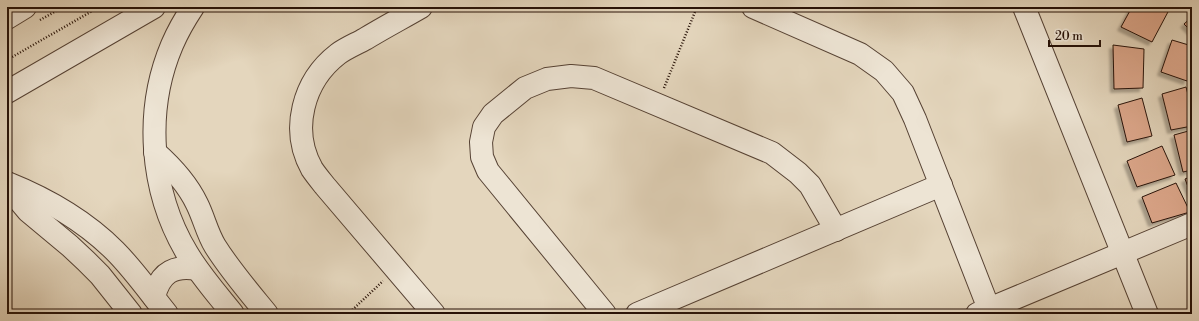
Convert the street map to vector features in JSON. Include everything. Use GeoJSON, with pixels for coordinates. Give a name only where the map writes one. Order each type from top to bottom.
{"type":"FeatureCollection","features":[{"type":"Feature","properties":{"kind":"street"},"geometry":{"type":"LineString","coordinates":[[7,18],[26,7]]}},
{"type":"Feature","properties":{"kind":"street"},"geometry":{"type":"LineString","coordinates":[[7,92],[154,7]]}},
{"type":"Feature","properties":{"kind":"street"},"geometry":{"type":"LineString","coordinates":[[193,7],[172,45],[164,68],[158,92],[155,116],[155,152],[160,188],[167,211],[176,232],[197,269],[233,314]]}},
{"type":"Feature","properties":{"kind":"street"},"geometry":{"type":"LineString","coordinates":[[421,7],[339,54],[323,68],[311,86],[303,106],[301,128],[304,149],[312,169],[434,314]]}},
{"type":"Feature","properties":{"kind":"street"},"geometry":{"type":"LineString","coordinates":[[753,7],[860,54],[884,71],[903,93],[941,185],[983,311],[1192,224]]}},
{"type":"Feature","properties":{"kind":"street"},"geometry":{"type":"LineString","coordinates":[[1024,7],[1147,314]]}},
{"type":"Feature","properties":{"kind":"street"},"geometry":{"type":"LineString","coordinates":[[605,314],[488,171],[482,157],[481,142],[484,127],[493,114],[525,88],[547,79],[571,76],[594,78],[772,153],[798,173],[810,185],[836,230]]}},
{"type":"Feature","properties":{"kind":"street"},"geometry":{"type":"LineString","coordinates":[[155,152],[167,163],[188,188],[198,205],[202,218],[215,245],[267,314]]}},
{"type":"Feature","properties":{"kind":"street"},"geometry":{"type":"LineString","coordinates":[[7,184],[30,192],[54,204],[96,233],[119,255],[167,314]]}},
{"type":"Feature","properties":{"kind":"street"},"geometry":{"type":"LineString","coordinates":[[7,184],[28,211],[70,246],[100,275],[131,314]]}},
{"type":"Feature","properties":{"kind":"street"},"geometry":{"type":"LineString","coordinates":[[637,314],[941,185]]}},
{"type":"Feature","properties":{"kind":"street"},"geometry":{"type":"LineString","coordinates":[[154,297],[157,285],[164,276],[174,269],[185,267],[197,269]]}},
{"type":"Feature","properties":{"kind":"path"},"geometry":{"type":"LineString","coordinates":[[7,60],[99,7]]}},
{"type":"Feature","properties":{"kind":"path"},"geometry":{"type":"LineString","coordinates":[[657,105],[697,7]]}},
{"type":"Feature","properties":{"kind":"path"},"geometry":{"type":"LineString","coordinates":[[348,314],[396,269]]}},
{"type":"Feature","properties":{"kind":"building"},"geometry":{"type":"Polygon","coordinates":[[[1132,7],[1163,7],[1169,10],[1152,42],[1121,27],[1132,7]]]}},
{"type":"Feature","properties":{"kind":"building"},"geometry":{"type":"Polygon","coordinates":[[[1192,17],[1192,32],[1184,24],[1192,17]]]}},
{"type":"Feature","properties":{"kind":"building"},"geometry":{"type":"Polygon","coordinates":[[[1172,40],[1192,46],[1192,67],[1187,81],[1161,72],[1172,40]]]}},
{"type":"Feature","properties":{"kind":"building"},"geometry":{"type":"Polygon","coordinates":[[[1113,45],[1144,49],[1143,88],[1114,89],[1113,45]]]}},
{"type":"Feature","properties":{"kind":"building"},"geometry":{"type":"Polygon","coordinates":[[[1186,87],[1192,110],[1192,126],[1171,130],[1162,94],[1186,87]]]}},
{"type":"Feature","properties":{"kind":"building"},"geometry":{"type":"Polygon","coordinates":[[[1142,98],[1152,136],[1127,142],[1118,105],[1142,98]]]}},
{"type":"Feature","properties":{"kind":"building"},"geometry":{"type":"Polygon","coordinates":[[[1192,130],[1192,170],[1183,172],[1174,135],[1192,130]]]}},
{"type":"Feature","properties":{"kind":"building"},"geometry":{"type":"Polygon","coordinates":[[[1162,146],[1175,175],[1137,187],[1127,161],[1162,146]]]}},
{"type":"Feature","properties":{"kind":"building"},"geometry":{"type":"Polygon","coordinates":[[[1192,176],[1192,197],[1185,179],[1192,176]]]}},
{"type":"Feature","properties":{"kind":"building"},"geometry":{"type":"Polygon","coordinates":[[[1176,183],[1190,212],[1152,223],[1142,197],[1176,183]]]}}]}
